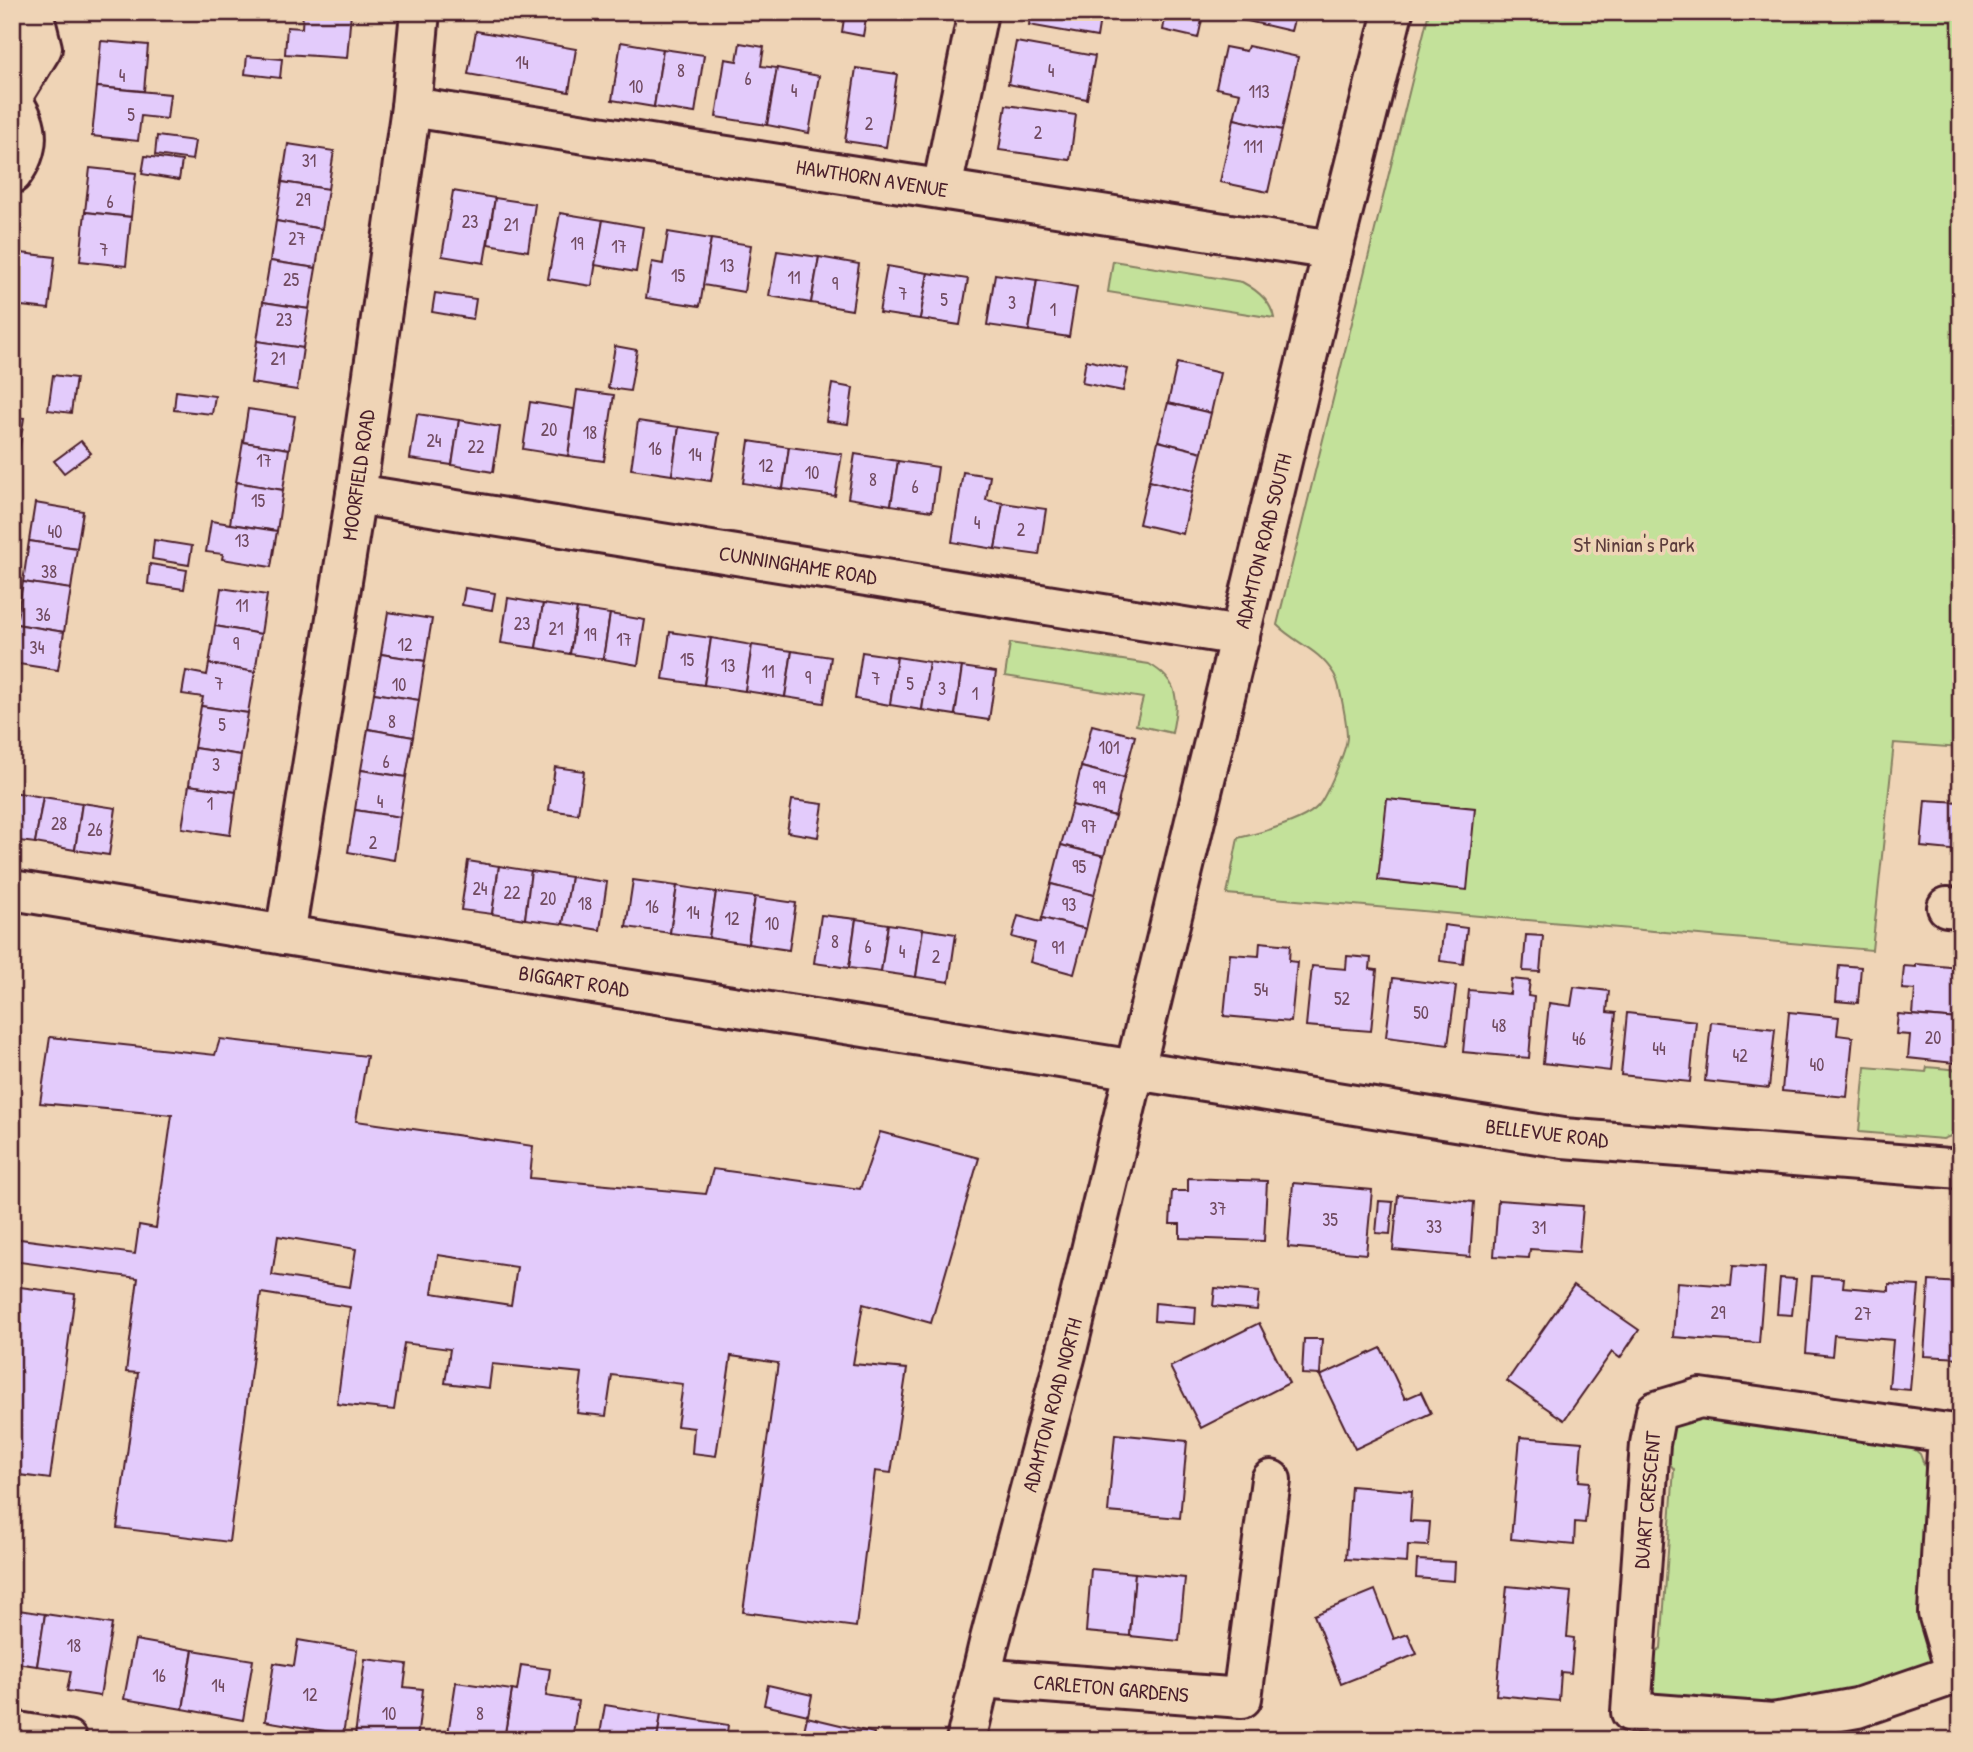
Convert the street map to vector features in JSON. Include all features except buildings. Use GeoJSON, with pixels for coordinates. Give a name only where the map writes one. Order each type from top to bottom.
{"type":"FeatureCollection","features":[{"type":"Feature","properties":{"kind":"street"},"geometry":{"type":"LineString","coordinates":[[12,174],[21,162],[27,143],[24,121],[12,99],[43,48],[33,12]]}},
{"type":"Feature","properties":{"kind":"street","name":"MOORFIELD ROAD"},"geometry":{"type":"LineString","coordinates":[[285,935],[356,494],[411,107],[420,12]]}},
{"type":"Feature","properties":{"kind":"street"},"geometry":{"type":"LineString","coordinates":[[942,189],[978,12]]}},
{"type":"Feature","properties":{"kind":"street","name":"ADAMTON ROAD SOUTH"},"geometry":{"type":"LineString","coordinates":[[1136,1070],[1333,250],[1393,12]]}},
{"type":"Feature","properties":{"kind":"street","name":"HAWTHORN AVENUE"},"geometry":{"type":"LineString","coordinates":[[411,107],[1333,250]]}},
{"type":"Feature","properties":{"kind":"street","name":"CUNNINGHAME ROAD"},"geometry":{"type":"LineString","coordinates":[[356,494],[1240,636]]}},
{"type":"Feature","properties":{"kind":"street","name":"BIGGART ROAD"},"geometry":{"type":"LineString","coordinates":[[12,890],[1136,1070]]}},
{"type":"Feature","properties":{"kind":"street","name":"BELLEVUE ROAD"},"geometry":{"type":"LineString","coordinates":[[1136,1070],[1563,1138],[1961,1169]]}},
{"type":"Feature","properties":{"kind":"street","name":"ADAMTON ROAD NORTH"},"geometry":{"type":"LineString","coordinates":[[966,1740],[1136,1070]]}},
{"type":"Feature","properties":{"kind":"street","name":"DUART CRESCENT"},"geometry":{"type":"LineString","coordinates":[[1700,1398],[1948,1433],[1938,1613],[1958,1675],[1857,1708],[1773,1723],[1631,1712],[1650,1444],[1656,1411],[1700,1398]]}},
{"type":"Feature","properties":{"kind":"street","name":"CARLETON GARDENS"},"geometry":{"type":"LineString","coordinates":[[980,1678],[1242,1698],[1271,1479]]}},
{"type":"Feature","properties":{"kind":"green space","name":"St Ninian's Park"},"geometry":{"type":"Polygon","coordinates":[[[1429,12],[1961,12],[1961,748],[1894,743],[1872,950],[1227,894],[1238,838],[1292,822],[1311,812],[1326,793],[1344,752],[1347,731],[1339,686],[1334,674],[1321,658],[1277,625],[1429,12]]]}},
{"type":"Feature","properties":{"kind":"green space"},"geometry":{"type":"Polygon","coordinates":[[[1113,261],[1242,282],[1263,297],[1274,318],[1108,292],[1113,261]]]}},
{"type":"Feature","properties":{"kind":"green space"},"geometry":{"type":"Polygon","coordinates":[[[1010,643],[1149,664],[1167,678],[1175,694],[1172,733],[1136,725],[1143,698],[1005,676],[1010,643]]]}},
{"type":"Feature","properties":{"kind":"green space"},"geometry":{"type":"Polygon","coordinates":[[[1865,1067],[1926,1072],[1927,1067],[1961,1070],[1961,1132],[1943,1139],[1859,1132],[1865,1067]]]}},
{"type":"Feature","properties":{"kind":"green space"},"geometry":{"type":"Polygon","coordinates":[[[1688,1416],[1903,1440],[1920,1454],[1928,1475],[1921,1570],[1924,1623],[1935,1669],[1777,1711],[1659,1703],[1647,1689],[1647,1658],[1661,1648],[1674,1469],[1665,1458],[1674,1421],[1688,1416]]]}}]}
